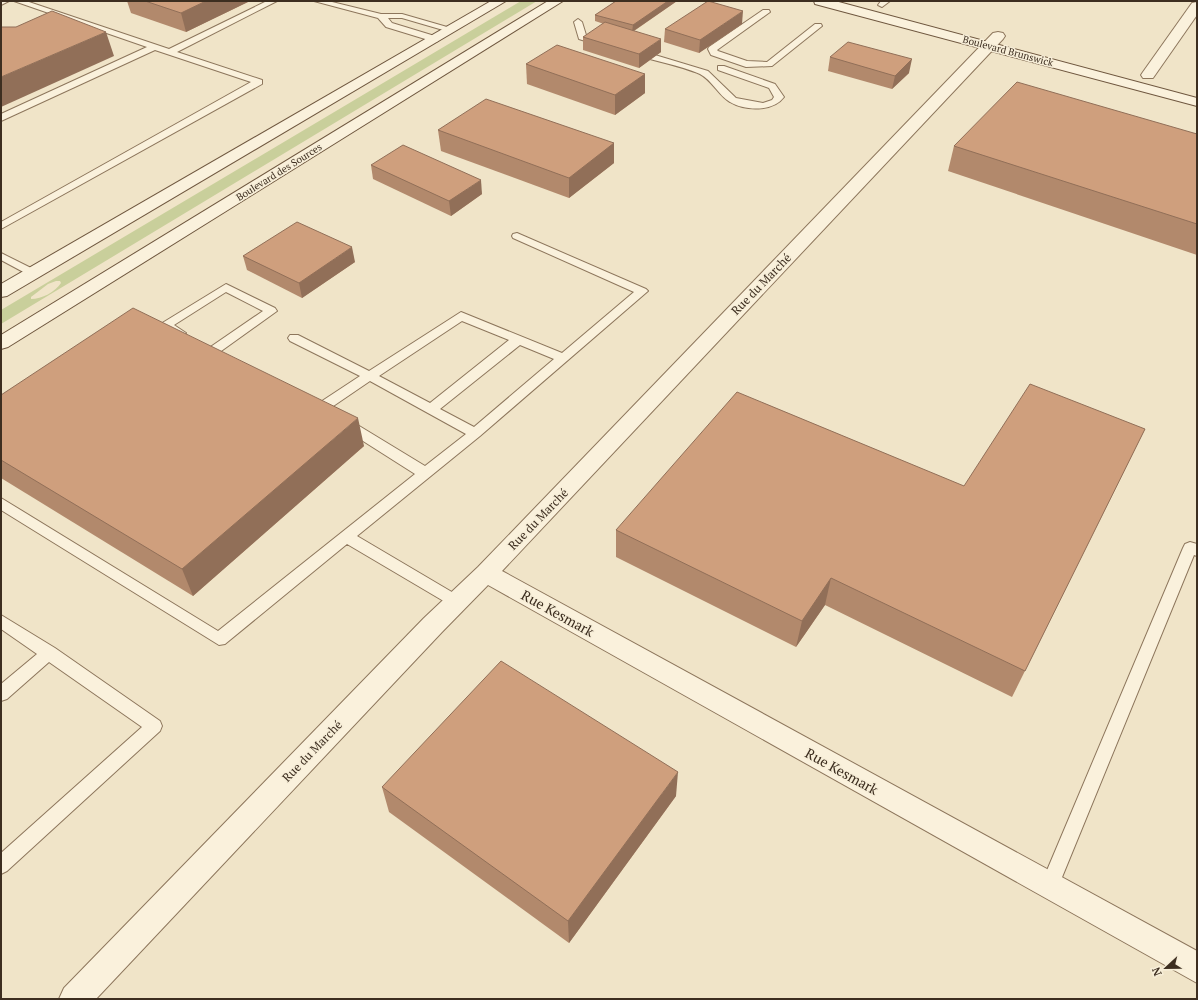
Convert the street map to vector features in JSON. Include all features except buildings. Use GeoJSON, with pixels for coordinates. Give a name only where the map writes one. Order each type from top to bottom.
{"type":"FeatureCollection","features":[{"type":"Feature","properties":{"kind":"street"},"geometry":{"type":"LineString","coordinates":[[1,292],[500,1]]}},
{"type":"Feature","properties":{"kind":"street","name":"Boulevard des Sources"},"geometry":{"type":"LineString","coordinates":[[1,344],[557,1]]}},
{"type":"Feature","properties":{"kind":"street","name":"Boulevard Brunswick"},"geometry":{"type":"LineString","coordinates":[[820,1],[991,38],[1148,75],[1197,89]]}},
{"type":"Feature","properties":{"kind":"street"},"geometry":{"type":"LineString","coordinates":[[868,1],[884,3],[933,18]]}},
{"type":"Feature","properties":{"kind":"street"},"geometry":{"type":"LineString","coordinates":[[1148,75],[1197,6]]}},
{"type":"Feature","properties":{"kind":"street","name":"Boulevard Brunswick"},"geometry":{"type":"LineString","coordinates":[[991,38],[1197,102]]}},
{"type":"Feature","properties":{"kind":"street","name":"Rue du Marché"},"geometry":{"type":"LineString","coordinates":[[75,999],[486,572],[991,38]]}},
{"type":"Feature","properties":{"kind":"street","name":"Rue Kesmark"},"geometry":{"type":"LineString","coordinates":[[486,572],[1049,887],[1197,968]]}},
{"type":"Feature","properties":{"kind":"lane"},"geometry":{"type":"LineString","coordinates":[[1,3],[5,1]]}},
{"type":"Feature","properties":{"kind":"lane"},"geometry":{"type":"LineString","coordinates":[[1,226],[259,82],[18,1]]}},
{"type":"Feature","properties":{"kind":"lane"},"geometry":{"type":"LineString","coordinates":[[32,5],[42,1]]}},
{"type":"Feature","properties":{"kind":"lane"},"geometry":{"type":"LineString","coordinates":[[170,52],[273,1]]}},
{"type":"Feature","properties":{"kind":"lane"},"geometry":{"type":"LineString","coordinates":[[318,1],[380,16],[402,16],[450,29]]}},
{"type":"Feature","properties":{"kind":"lane"},"geometry":{"type":"LineString","coordinates":[[766,12],[712,49],[714,53],[746,64],[769,64],[818,26]]}},
{"type":"Feature","properties":{"kind":"lane"},"geometry":{"type":"LineString","coordinates":[[380,16],[389,25],[435,38]]}},
{"type":"Feature","properties":{"kind":"lane"},"geometry":{"type":"LineString","coordinates":[[578,22],[582,37],[612,46]]}},
{"type":"Feature","properties":{"kind":"lane"},"geometry":{"type":"LineString","coordinates":[[1,118],[155,47]]}},
{"type":"Feature","properties":{"kind":"lane"},"geometry":{"type":"LineString","coordinates":[[628,50],[705,73],[733,100],[751,106],[764,106],[775,102],[779,97],[772,86],[721,68]]}},
{"type":"Feature","properties":{"kind":"lane"},"geometry":{"type":"LineString","coordinates":[[696,70],[707,63]]}},
{"type":"Feature","properties":{"kind":"lane"},"geometry":{"type":"LineString","coordinates":[[1,502],[219,639],[475,433],[642,291],[517,236]]}},
{"type":"Feature","properties":{"kind":"lane"},"geometry":{"type":"LineString","coordinates":[[1,256],[33,273]]}},
{"type":"Feature","properties":{"kind":"lane"},"geometry":{"type":"LineString","coordinates":[[213,351],[271,311],[226,287],[164,326],[226,358]]}},
{"type":"Feature","properties":{"kind":"lane"},"geometry":{"type":"LineString","coordinates":[[321,408],[461,316],[563,358]]}},
{"type":"Feature","properties":{"kind":"lane"},"geometry":{"type":"LineString","coordinates":[[294,338],[370,376],[430,410],[475,433]]}},
{"type":"Feature","properties":{"kind":"lane"},"geometry":{"type":"LineString","coordinates":[[430,410],[519,339]]}},
{"type":"Feature","properties":{"kind":"lane"},"geometry":{"type":"LineString","coordinates":[[308,401],[425,473]]}},
{"type":"Feature","properties":{"kind":"lane"},"geometry":{"type":"LineString","coordinates":[[346,536],[457,602]]}},
{"type":"Feature","properties":{"kind":"lane"},"geometry":{"type":"LineString","coordinates":[[1049,887],[1190,548],[1197,550]]}},
{"type":"Feature","properties":{"kind":"lane"},"geometry":{"type":"LineString","coordinates":[[1,621],[154,726],[1,865]]}},
{"type":"Feature","properties":{"kind":"lane"},"geometry":{"type":"LineString","coordinates":[[1,694],[49,653]]}},
{"type":"Feature","properties":{"kind":"green space"},"geometry":{"type":"Polygon","coordinates":[[[521,1],[537,1],[1,324],[1,310],[521,1]],[[60,281],[48,284],[31,297],[31,299],[39,298],[52,292],[61,283],[60,281]]]}}]}
